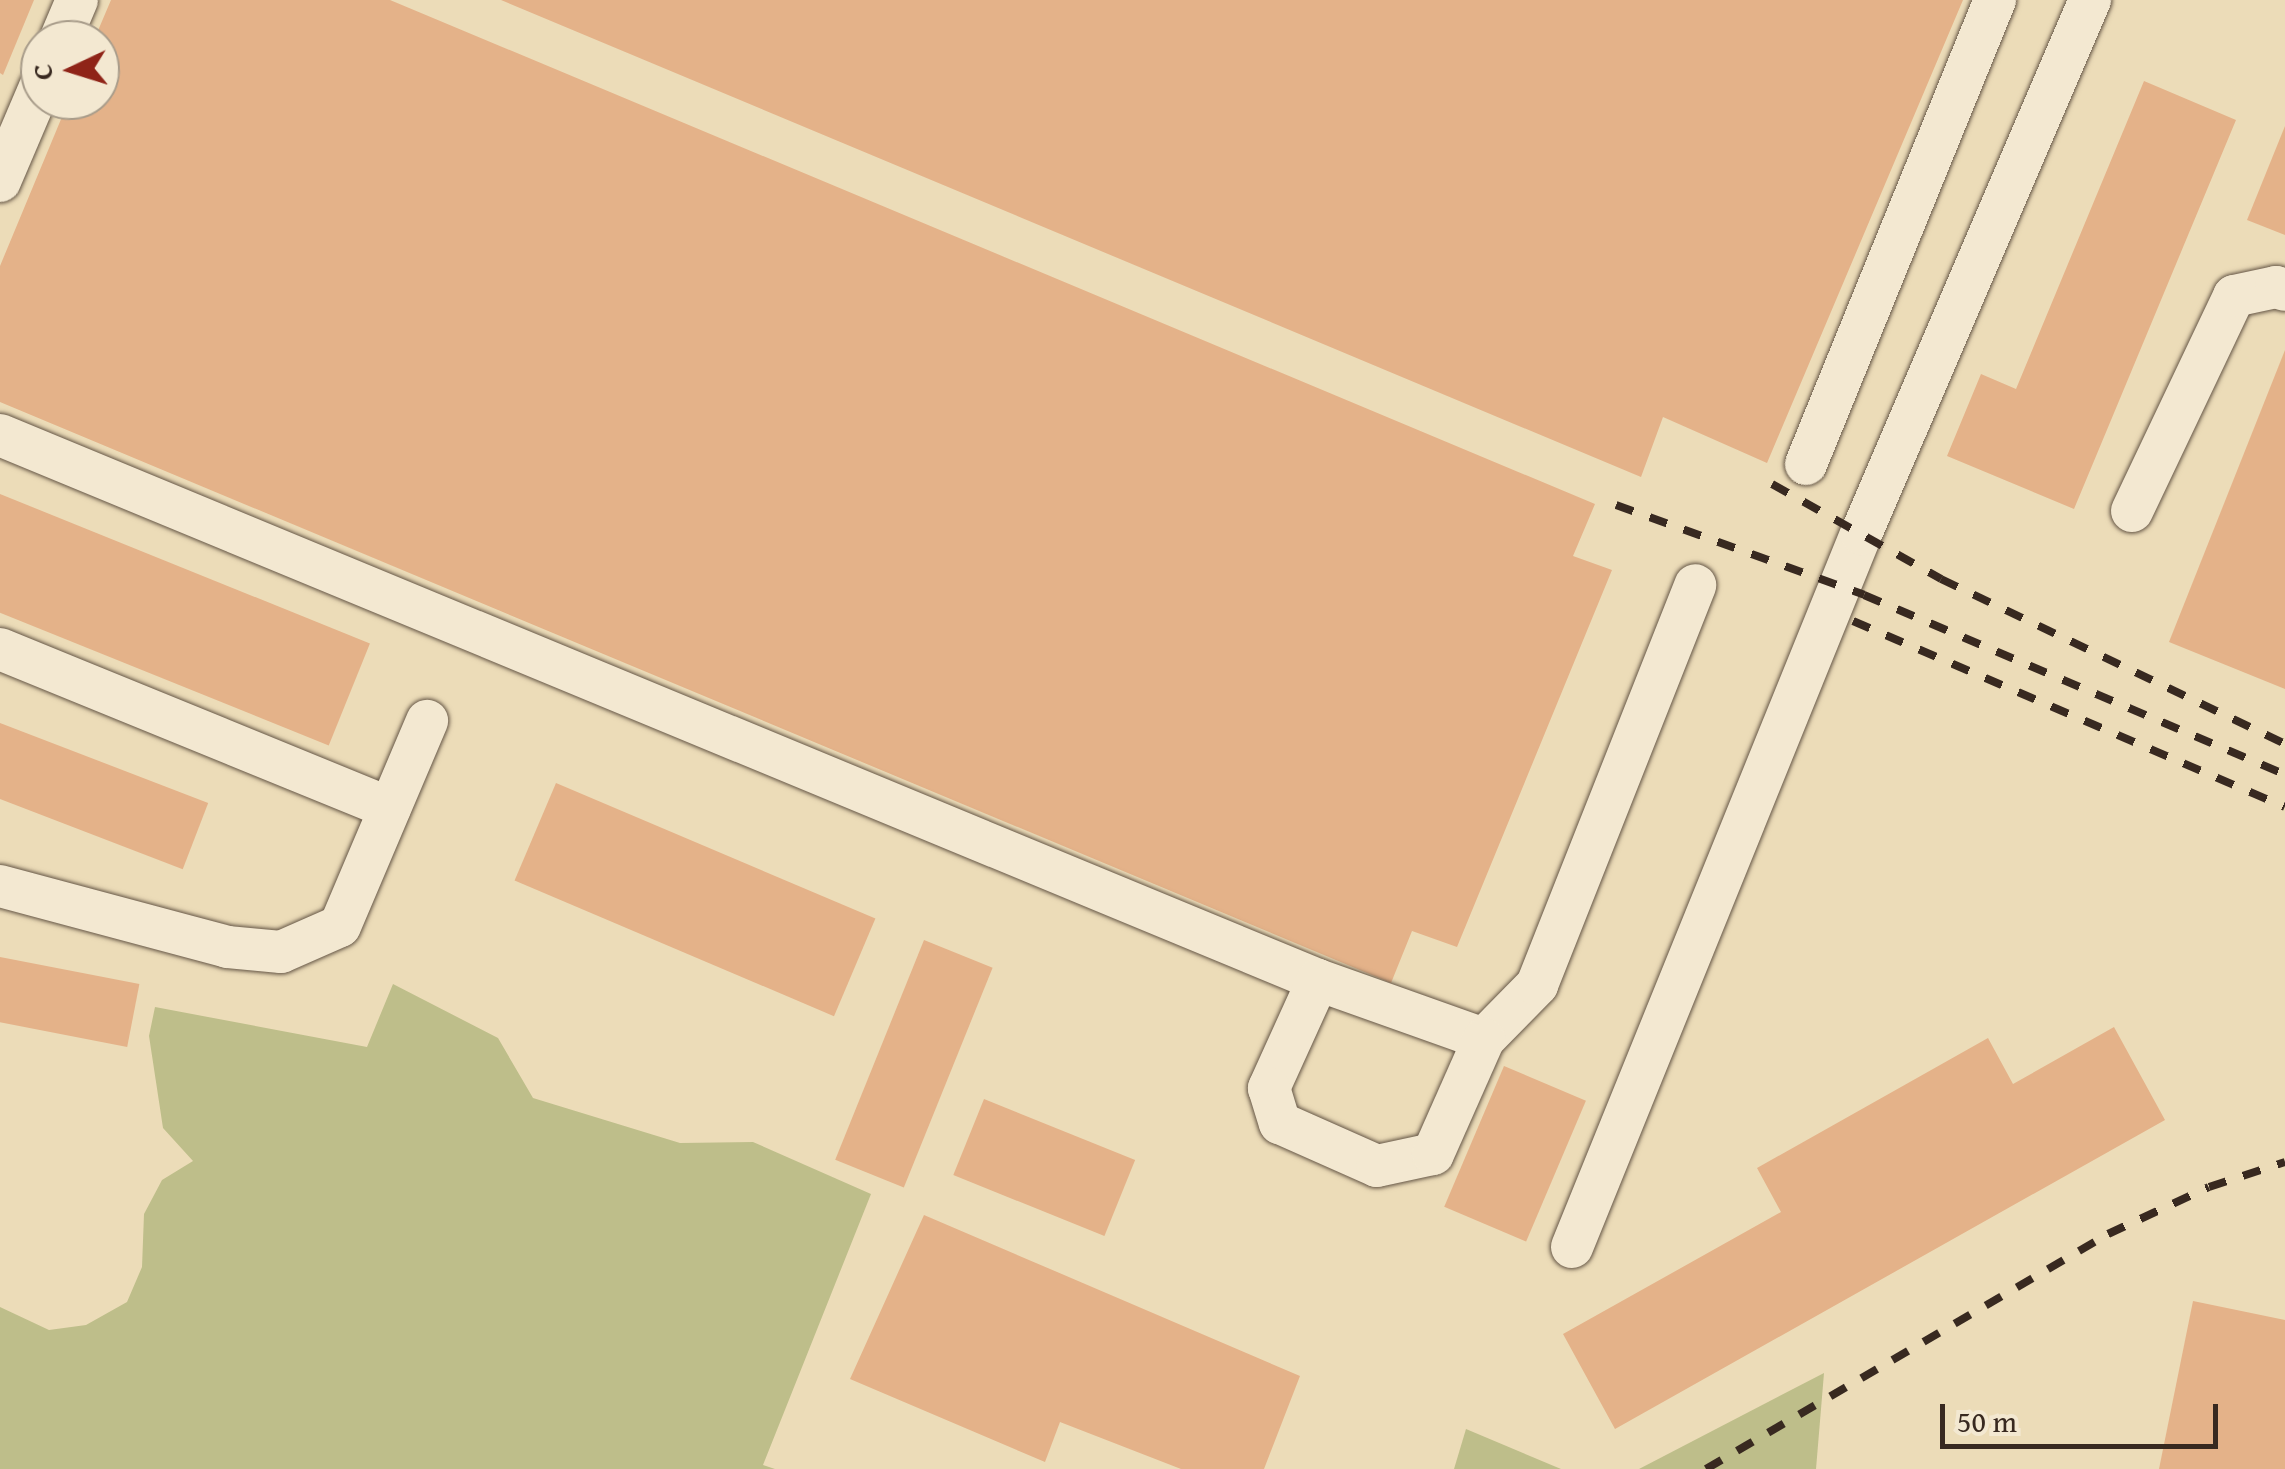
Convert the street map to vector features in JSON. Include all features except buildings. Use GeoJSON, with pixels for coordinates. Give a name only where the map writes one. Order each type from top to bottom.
{"type":"FeatureCollection","features":[{"type":"Feature","properties":{"kind":"lane"},"geometry":{"type":"LineString","coordinates":[[1806,464],[1994,0]]}},
{"type":"Feature","properties":{"kind":"lane"},"geometry":{"type":"LineString","coordinates":[[1572,1248],[1862,534],[2090,0]]}},
{"type":"Feature","properties":{"kind":"lane"},"geometry":{"type":"LineString","coordinates":[[0,182],[26,120]]}},
{"type":"Feature","properties":{"kind":"lane"},"geometry":{"type":"LineString","coordinates":[[2132,512],[2234,296],[2276,287],[2285,290]]}},
{"type":"Feature","properties":{"kind":"lane"},"geometry":{"type":"LineString","coordinates":[[0,436],[1318,980],[1484,1039]]}},
{"type":"Feature","properties":{"kind":"lane"},"geometry":{"type":"LineString","coordinates":[[1318,980],[1270,1088],[1280,1122],[1377,1166],[1433,1154],[1484,1039],[1538,985],[1695,586]]}},
{"type":"Feature","properties":{"kind":"lane"},"geometry":{"type":"LineString","coordinates":[[0,650],[390,808]]}},
{"type":"Feature","properties":{"kind":"lane"},"geometry":{"type":"LineString","coordinates":[[0,886],[227,946],[281,952],[340,926],[427,722]]}},
{"type":"Feature","properties":{"kind":"green space"},"geometry":{"type":"Polygon","coordinates":[[[393,984],[498,1038],[533,1098],[680,1143],[753,1142],[871,1194],[763,1465],[775,1469],[0,1469],[0,1307],[49,1330],[86,1325],[127,1302],[142,1267],[144,1214],[162,1180],[193,1161],[163,1128],[149,1036],[155,1007],[367,1047],[393,984]]]}},
{"type":"Feature","properties":{"kind":"green space"},"geometry":{"type":"Polygon","coordinates":[[[1824,1373],[1816,1469],[1639,1469],[1824,1373]]]}},
{"type":"Feature","properties":{"kind":"green space"},"geometry":{"type":"Polygon","coordinates":[[[1466,1429],[1561,1469],[1454,1469],[1466,1429]]]}},
{"type":"Feature","properties":{"kind":"railway"},"geometry":{"type":"LineString","coordinates":[[1772,484],[1941,579],[2285,744]]}},
{"type":"Feature","properties":{"kind":"railway"},"geometry":{"type":"LineString","coordinates":[[1616,505],[1864,595],[2285,775]]}},
{"type":"Feature","properties":{"kind":"railway"},"geometry":{"type":"LineString","coordinates":[[1853,621],[2285,807]]}},
{"type":"Feature","properties":{"kind":"railway"},"geometry":{"type":"LineString","coordinates":[[1706,1469],[2108,1234],[2209,1187],[2285,1162]]}}]}
